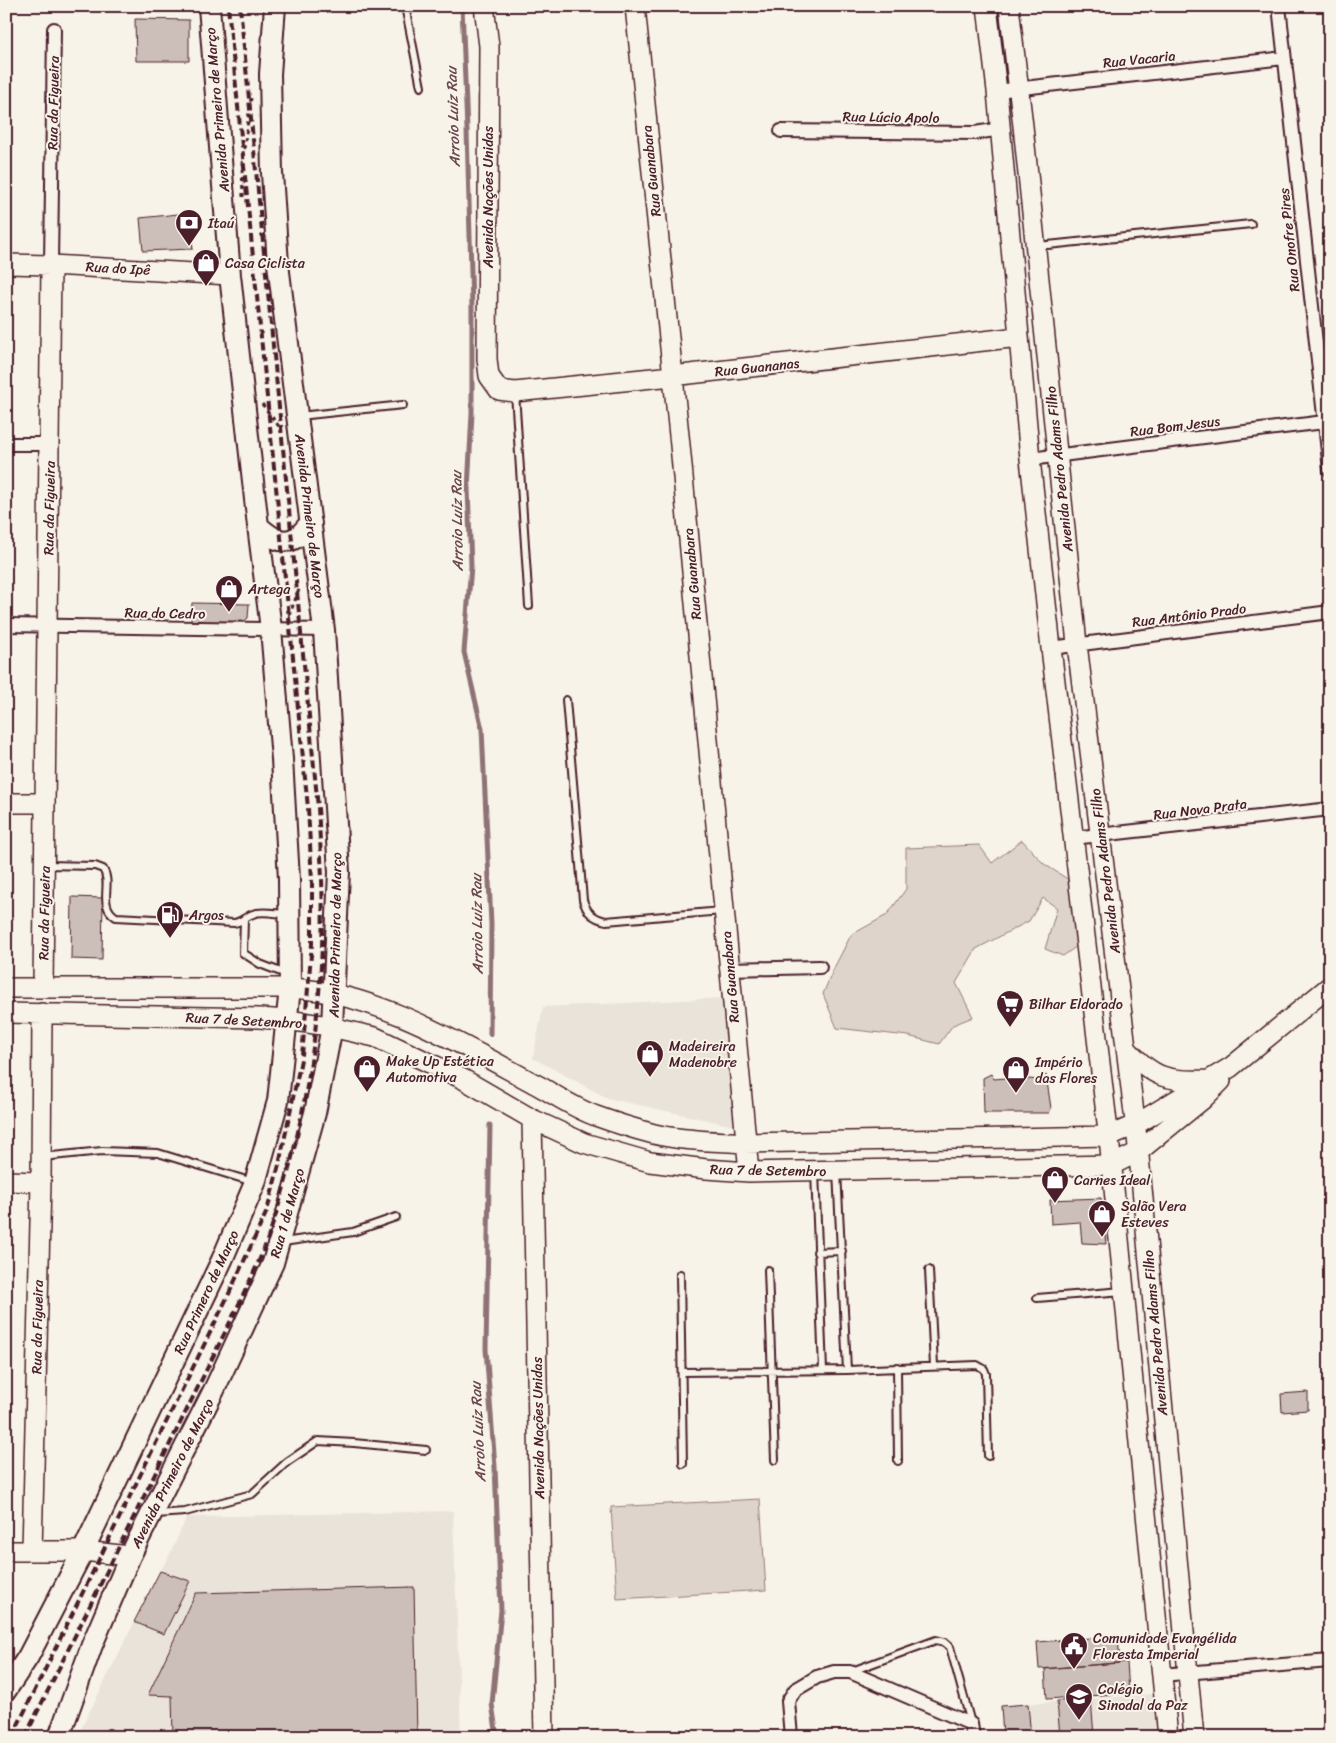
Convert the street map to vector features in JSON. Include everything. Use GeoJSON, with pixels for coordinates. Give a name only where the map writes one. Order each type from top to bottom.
{"type":"FeatureCollection","features":[{"type":"Feature","properties":{"kind":"main road","name":"Avenida Primeiro de Março"},"geometry":{"type":"LineString","coordinates":[[208,6],[230,274],[271,629],[282,759],[289,914],[290,982],[287,1020]]}},
{"type":"Feature","properties":{"kind":"main road","name":"Avenida Primeiro de Março"},"geometry":{"type":"LineString","coordinates":[[275,6],[270,74],[272,173],[278,264],[324,630],[339,872],[332,1027]]}},
{"type":"Feature","properties":{"kind":"main road","name":"Avenida Nações Unidas"},"geometry":{"type":"LineString","coordinates":[[484,6],[489,46],[487,360],[489,376],[496,386]]}},
{"type":"Feature","properties":{"kind":"main road","name":"Rua Guanabara"},"geometry":{"type":"LineString","coordinates":[[634,6],[672,376],[748,1172]]}},
{"type":"Feature","properties":{"kind":"main road","name":"Avenida Pedro Adams Filho"},"geometry":{"type":"LineString","coordinates":[[987,6],[1001,129],[1030,459],[1109,1136],[1168,1737]]}},
{"type":"Feature","properties":{"kind":"main road","name":"Avenida Pedro Adams Filho"},"geometry":{"type":"LineString","coordinates":[[1009,6],[1078,644],[1138,1152],[1194,1737]]}},
{"type":"Feature","properties":{"kind":"main road","name":"Rua do Ipê"},"geometry":{"type":"LineString","coordinates":[[6,264],[51,264],[230,274]]}},
{"type":"Feature","properties":{"kind":"main road","name":"Rua da Figueira"},"geometry":{"type":"LineString","coordinates":[[43,988],[51,264]]}},
{"type":"Feature","properties":{"kind":"main road","name":"Rua Guananas"},"geometry":{"type":"LineString","coordinates":[[496,386],[499,390],[515,392],[1020,337]]}},
{"type":"Feature","properties":{"kind":"main road"},"geometry":{"type":"LineString","coordinates":[[258,526],[272,538],[287,541],[296,538],[311,523]]}},
{"type":"Feature","properties":{"kind":"main road"},"geometry":{"type":"LineString","coordinates":[[6,803],[45,803]]}},
{"type":"Feature","properties":{"kind":"main road","name":"Rua 7 de Setembro"},"geometry":{"type":"LineString","coordinates":[[6,988],[290,982],[303,989],[368,1004],[418,1023],[466,1046],[595,1116],[655,1134],[745,1143],[1109,1136],[1135,1125],[1230,1068]]}},
{"type":"Feature","properties":{"kind":"main road"},"geometry":{"type":"LineString","coordinates":[[1230,1068],[1330,986]]}},
{"type":"Feature","properties":{"kind":"main road","name":"Rua 7 de Setembro"},"geometry":{"type":"LineString","coordinates":[[6,1013],[287,1020],[332,1027],[375,1037],[463,1079],[532,1119],[584,1143],[650,1162],[748,1172],[1112,1165],[1138,1152],[1202,1100],[1220,1083],[1230,1068]]}},
{"type":"Feature","properties":{"kind":"main road","name":"Rua da Figueira"},"geometry":{"type":"LineString","coordinates":[[32,1551],[41,1182],[42,1013]]}},
{"type":"Feature","properties":{"kind":"main road","name":"Rua Primero de Março"},"geometry":{"type":"LineString","coordinates":[[83,1551],[218,1269],[255,1183],[278,1101],[287,1020]]}},
{"type":"Feature","properties":{"kind":"main road","name":"Rua 1 de Março"},"geometry":{"type":"LineString","coordinates":[[214,1390],[273,1264],[315,1113],[332,1027]]}},
{"type":"Feature","properties":{"kind":"main road"},"geometry":{"type":"LineString","coordinates":[[1126,1048],[1142,1065],[1158,1075],[1188,1081],[1209,1080]]}},
{"type":"Feature","properties":{"kind":"main road","name":"Avenida Nações Unidas"},"geometry":{"type":"LineString","coordinates":[[532,1119],[544,1737]]}},
{"type":"Feature","properties":{"kind":"main road"},"geometry":{"type":"LineString","coordinates":[[6,1181],[41,1182]]}},
{"type":"Feature","properties":{"kind":"main road","name":"Avenida Primeiro de Março"},"geometry":{"type":"LineString","coordinates":[[130,1556],[214,1390]]}},
{"type":"Feature","properties":{"kind":"main road"},"geometry":{"type":"LineString","coordinates":[[6,1551],[83,1551],[130,1556],[92,1645],[59,1737]]}},
{"type":"Feature","properties":{"kind":"main road"},"geometry":{"type":"LineString","coordinates":[[6,1690],[28,1657],[83,1551]]}},
{"type":"Feature","properties":{"kind":"street","name":"Rua Onofre Pires"},"geometry":{"type":"LineString","coordinates":[[1279,6],[1330,470]]}},
{"type":"Feature","properties":{"kind":"street","name":"Rua da Figueira"},"geometry":{"type":"LineString","coordinates":[[51,264],[54,29]]}},
{"type":"Feature","properties":{"kind":"street","name":"Rua Vacaria"},"geometry":{"type":"LineString","coordinates":[[997,91],[1284,58]]}},
{"type":"Feature","properties":{"kind":"street","name":"Rua Lúcio Apolo"},"geometry":{"type":"LineString","coordinates":[[781,131],[975,133],[1001,129]]}},
{"type":"Feature","properties":{"kind":"street","name":"Rua Bom Jesus"},"geometry":{"type":"LineString","coordinates":[[1030,459],[1324,422]]}},
{"type":"Feature","properties":{"kind":"street"},"geometry":{"type":"LineString","coordinates":[[6,444],[49,444]]}},
{"type":"Feature","properties":{"kind":"street","name":"Rua Antônio Prado"},"geometry":{"type":"LineString","coordinates":[[1051,648],[1330,612]]}},
{"type":"Feature","properties":{"kind":"street","name":"Rua do Cedro"},"geometry":{"type":"LineString","coordinates":[[6,625],[324,630]]}},
{"type":"Feature","properties":{"kind":"street","name":"Rua Nova Prata"},"geometry":{"type":"LineString","coordinates":[[1073,838],[1330,809]]}},
{"type":"Feature","properties":{"kind":"street"},"geometry":{"type":"LineString","coordinates":[[729,969],[820,967]]}},
{"type":"Feature","properties":{"kind":"street"},"geometry":{"type":"LineString","coordinates":[[1161,1675],[1330,1661]]}},
{"type":"Feature","properties":{"kind":"street"},"geometry":{"type":"LineString","coordinates":[[791,1737],[788,1702],[795,1690],[816,1677],[834,1672],[850,1672],[972,1730]]}},
{"type":"Feature","properties":{"kind":"lane"},"geometry":{"type":"LineString","coordinates":[[405,6],[421,87]]}},
{"type":"Feature","properties":{"kind":"lane"},"geometry":{"type":"LineString","coordinates":[[1036,246],[1250,224]]}},
{"type":"Feature","properties":{"kind":"lane"},"geometry":{"type":"LineString","coordinates":[[515,392],[529,606]]}},
{"type":"Feature","properties":{"kind":"lane"},"geometry":{"type":"LineString","coordinates":[[297,417],[403,405]]}},
{"type":"Feature","properties":{"kind":"lane"},"geometry":{"type":"LineString","coordinates":[[566,700],[583,900],[591,915],[606,921],[724,911]]}},
{"type":"Feature","properties":{"kind":"lane"},"geometry":{"type":"LineString","coordinates":[[44,865],[95,866],[103,869],[106,875],[106,903],[108,911],[116,917],[234,923],[257,913],[289,914]]}},
{"type":"Feature","properties":{"kind":"lane"},"geometry":{"type":"LineString","coordinates":[[244,920],[243,953],[290,982]]}},
{"type":"Feature","properties":{"kind":"lane"},"geometry":{"type":"LineString","coordinates":[[41,1157],[102,1151],[158,1153],[255,1183]]}},
{"type":"Feature","properties":{"kind":"lane"},"geometry":{"type":"LineString","coordinates":[[814,1170],[823,1370]]}},
{"type":"Feature","properties":{"kind":"lane"},"geometry":{"type":"LineString","coordinates":[[837,1170],[848,1370]]}},
{"type":"Feature","properties":{"kind":"lane"},"geometry":{"type":"LineString","coordinates":[[279,1242],[353,1232],[396,1217]]}},
{"type":"Feature","properties":{"kind":"lane"},"geometry":{"type":"LineString","coordinates":[[818,1252],[842,1251]]}},
{"type":"Feature","properties":{"kind":"lane"},"geometry":{"type":"LineString","coordinates":[[768,1270],[775,1460]]}},
{"type":"Feature","properties":{"kind":"lane"},"geometry":{"type":"LineString","coordinates":[[929,1270],[934,1366]]}},
{"type":"Feature","properties":{"kind":"lane"},"geometry":{"type":"LineString","coordinates":[[680,1274],[683,1464]]}},
{"type":"Feature","properties":{"kind":"lane"},"geometry":{"type":"LineString","coordinates":[[1037,1298],[1124,1291]]}},
{"type":"Feature","properties":{"kind":"lane"},"geometry":{"type":"LineString","coordinates":[[682,1372],[848,1370],[977,1365],[984,1369],[986,1374],[988,1456]]}},
{"type":"Feature","properties":{"kind":"lane"},"geometry":{"type":"LineString","coordinates":[[897,1367],[898,1461]]}},
{"type":"Feature","properties":{"kind":"lane"},"geometry":{"type":"LineString","coordinates":[[152,1514],[185,1512],[252,1494],[287,1462],[318,1441],[426,1450]]}},
{"type":"Feature","properties":{"kind":"lane"},"geometry":{"type":"LineString","coordinates":[[850,1672],[922,1644],[936,1640],[944,1642],[950,1647],[972,1730]]}},
{"type":"Feature","properties":{"kind":"shaded area"},"geometry":{"type":"Polygon","coordinates":[[[1022,840],[1044,864],[1069,880],[1077,946],[1063,956],[1045,949],[1057,908],[1043,898],[1029,921],[976,949],[956,983],[973,1017],[953,1025],[939,1044],[908,1036],[837,1028],[823,994],[851,935],[887,915],[906,889],[906,848],[979,845],[992,863],[1022,840]]]}},
{"type":"Feature","properties":{"kind":"shaded area","name":"Madeireira Madenobre"},"geometry":{"type":"Polygon","coordinates":[[[724,998],[734,1126],[607,1098],[533,1058],[543,1007],[724,998]]]}},
{"type":"Feature","properties":{"kind":"shaded area"},"geometry":{"type":"Polygon","coordinates":[[[760,1499],[766,1590],[617,1599],[611,1507],[760,1499]]]}},
{"type":"Feature","properties":{"kind":"shaded area"},"geometry":{"type":"Polygon","coordinates":[[[453,1511],[461,1737],[77,1737],[187,1517],[453,1511]]]}},
{"type":"Feature","properties":{"kind":"shaded area","name":"Colégio Sinodal da Paz"},"geometry":{"type":"Polygon","coordinates":[[[1154,1694],[1158,1737],[1003,1737],[1001,1706],[1154,1694]]]}},
{"type":"Feature","properties":{"kind":"building"},"geometry":{"type":"Polygon","coordinates":[[[135,19],[189,20],[189,61],[136,61],[135,19]]]}},
{"type":"Feature","properties":{"kind":"building"},"geometry":{"type":"Polygon","coordinates":[[[188,213],[193,249],[143,251],[140,218],[188,213]]]}},
{"type":"Feature","properties":{"kind":"building"},"geometry":{"type":"Polygon","coordinates":[[[192,603],[249,604],[248,618],[242,623],[191,623],[192,603]]]}},
{"type":"Feature","properties":{"kind":"building"},"geometry":{"type":"Polygon","coordinates":[[[72,897],[103,898],[102,960],[71,959],[72,897]]]}},
{"type":"Feature","properties":{"kind":"building","name":"Império das Flores"},"geometry":{"type":"Polygon","coordinates":[[[991,1074],[994,1079],[1006,1078],[1016,1074],[1018,1078],[1039,1080],[1046,1075],[1051,1108],[1049,1113],[984,1113],[983,1078],[991,1074]]]}},
{"type":"Feature","properties":{"kind":"building"},"geometry":{"type":"Polygon","coordinates":[[[1101,1198],[1106,1244],[1082,1243],[1080,1222],[1051,1224],[1050,1200],[1101,1198]]]}},
{"type":"Feature","properties":{"kind":"building"},"geometry":{"type":"Polygon","coordinates":[[[1308,1392],[1308,1410],[1282,1412],[1281,1394],[1308,1392]]]}},
{"type":"Feature","properties":{"kind":"building"},"geometry":{"type":"Polygon","coordinates":[[[160,1571],[190,1581],[164,1634],[134,1622],[160,1571]]]}},
{"type":"Feature","properties":{"kind":"building"},"geometry":{"type":"Polygon","coordinates":[[[414,1587],[417,1737],[173,1737],[172,1696],[148,1695],[196,1593],[414,1587]]]}},
{"type":"Feature","properties":{"kind":"building"},"geometry":{"type":"Polygon","coordinates":[[[1118,1636],[1120,1663],[1039,1669],[1037,1642],[1118,1636]]]}},
{"type":"Feature","properties":{"kind":"building"},"geometry":{"type":"Polygon","coordinates":[[[1127,1662],[1129,1693],[1047,1699],[1045,1669],[1127,1662]]]}},
{"type":"Feature","properties":{"kind":"building"},"geometry":{"type":"Polygon","coordinates":[[[1091,1699],[1094,1736],[1060,1737],[1057,1701],[1091,1699]]]}},
{"type":"Feature","properties":{"kind":"building"},"geometry":{"type":"Polygon","coordinates":[[[1028,1704],[1031,1737],[1003,1737],[1001,1706],[1028,1704]]]}},
{"type":"Feature","properties":{"kind":"waterway","name":"Arroio Luiz Rau"},"geometry":{"type":"LineString","coordinates":[[462,6],[472,307],[472,413],[468,489],[471,566],[464,652],[482,729],[491,924],[490,1034]]}},
{"type":"Feature","properties":{"kind":"waterway","name":"Arroio Luiz Rau"},"geometry":{"type":"LineString","coordinates":[[490,1125],[486,1349],[495,1467],[501,1610],[492,1704],[497,1737]]}},
{"type":"Feature","properties":{"kind":"railway"},"geometry":{"type":"LineString","coordinates":[[12,1737],[227,1298],[267,1211],[279,1165],[302,1055],[312,944],[312,881],[308,808],[228,6]]}},
{"type":"Feature","properties":{"kind":"railway"},"geometry":{"type":"LineString","coordinates":[[25,1737],[239,1304],[262,1253],[280,1200],[299,1128],[317,1019],[323,928],[318,808],[240,6]]}},
{"type":"Feature","properties":{"kind":"place","name":"Itaú"},"geometry":{"type":"Point","coordinates":[189,247]}},
{"type":"Feature","properties":{"kind":"place","name":"Casa Ciclista"},"geometry":{"type":"Point","coordinates":[206,287]}},
{"type":"Feature","properties":{"kind":"place","name":"Artega"},"geometry":{"type":"Point","coordinates":[229,613]}},
{"type":"Feature","properties":{"kind":"place","name":"Argos"},"geometry":{"type":"Point","coordinates":[170,939]}},
{"type":"Feature","properties":{"kind":"place","name":"Bilhar Eldorado"},"geometry":{"type":"Point","coordinates":[1010,1028]}},
{"type":"Feature","properties":{"kind":"place","name":"Madeireira Madenobre"},"geometry":{"type":"Point","coordinates":[650,1078]}},
{"type":"Feature","properties":{"kind":"place","name":"Make Up Estética Automotiva"},"geometry":{"type":"Point","coordinates":[367,1093]}},
{"type":"Feature","properties":{"kind":"place","name":"Império das Flores"},"geometry":{"type":"Point","coordinates":[1016,1094]}},
{"type":"Feature","properties":{"kind":"place","name":"Carnes Ideal"},"geometry":{"type":"Point","coordinates":[1055,1204]}},
{"type":"Feature","properties":{"kind":"place","name":"Salão Vera Esteves"},"geometry":{"type":"Point","coordinates":[1102,1238]}},
{"type":"Feature","properties":{"kind":"place","name":"Comunidade Evangélida Floresta Imperial"},"geometry":{"type":"Point","coordinates":[1074,1670]}},
{"type":"Feature","properties":{"kind":"place","name":"Colégio Sinodal da Paz"},"geometry":{"type":"Point","coordinates":[1079,1721]}}]}
